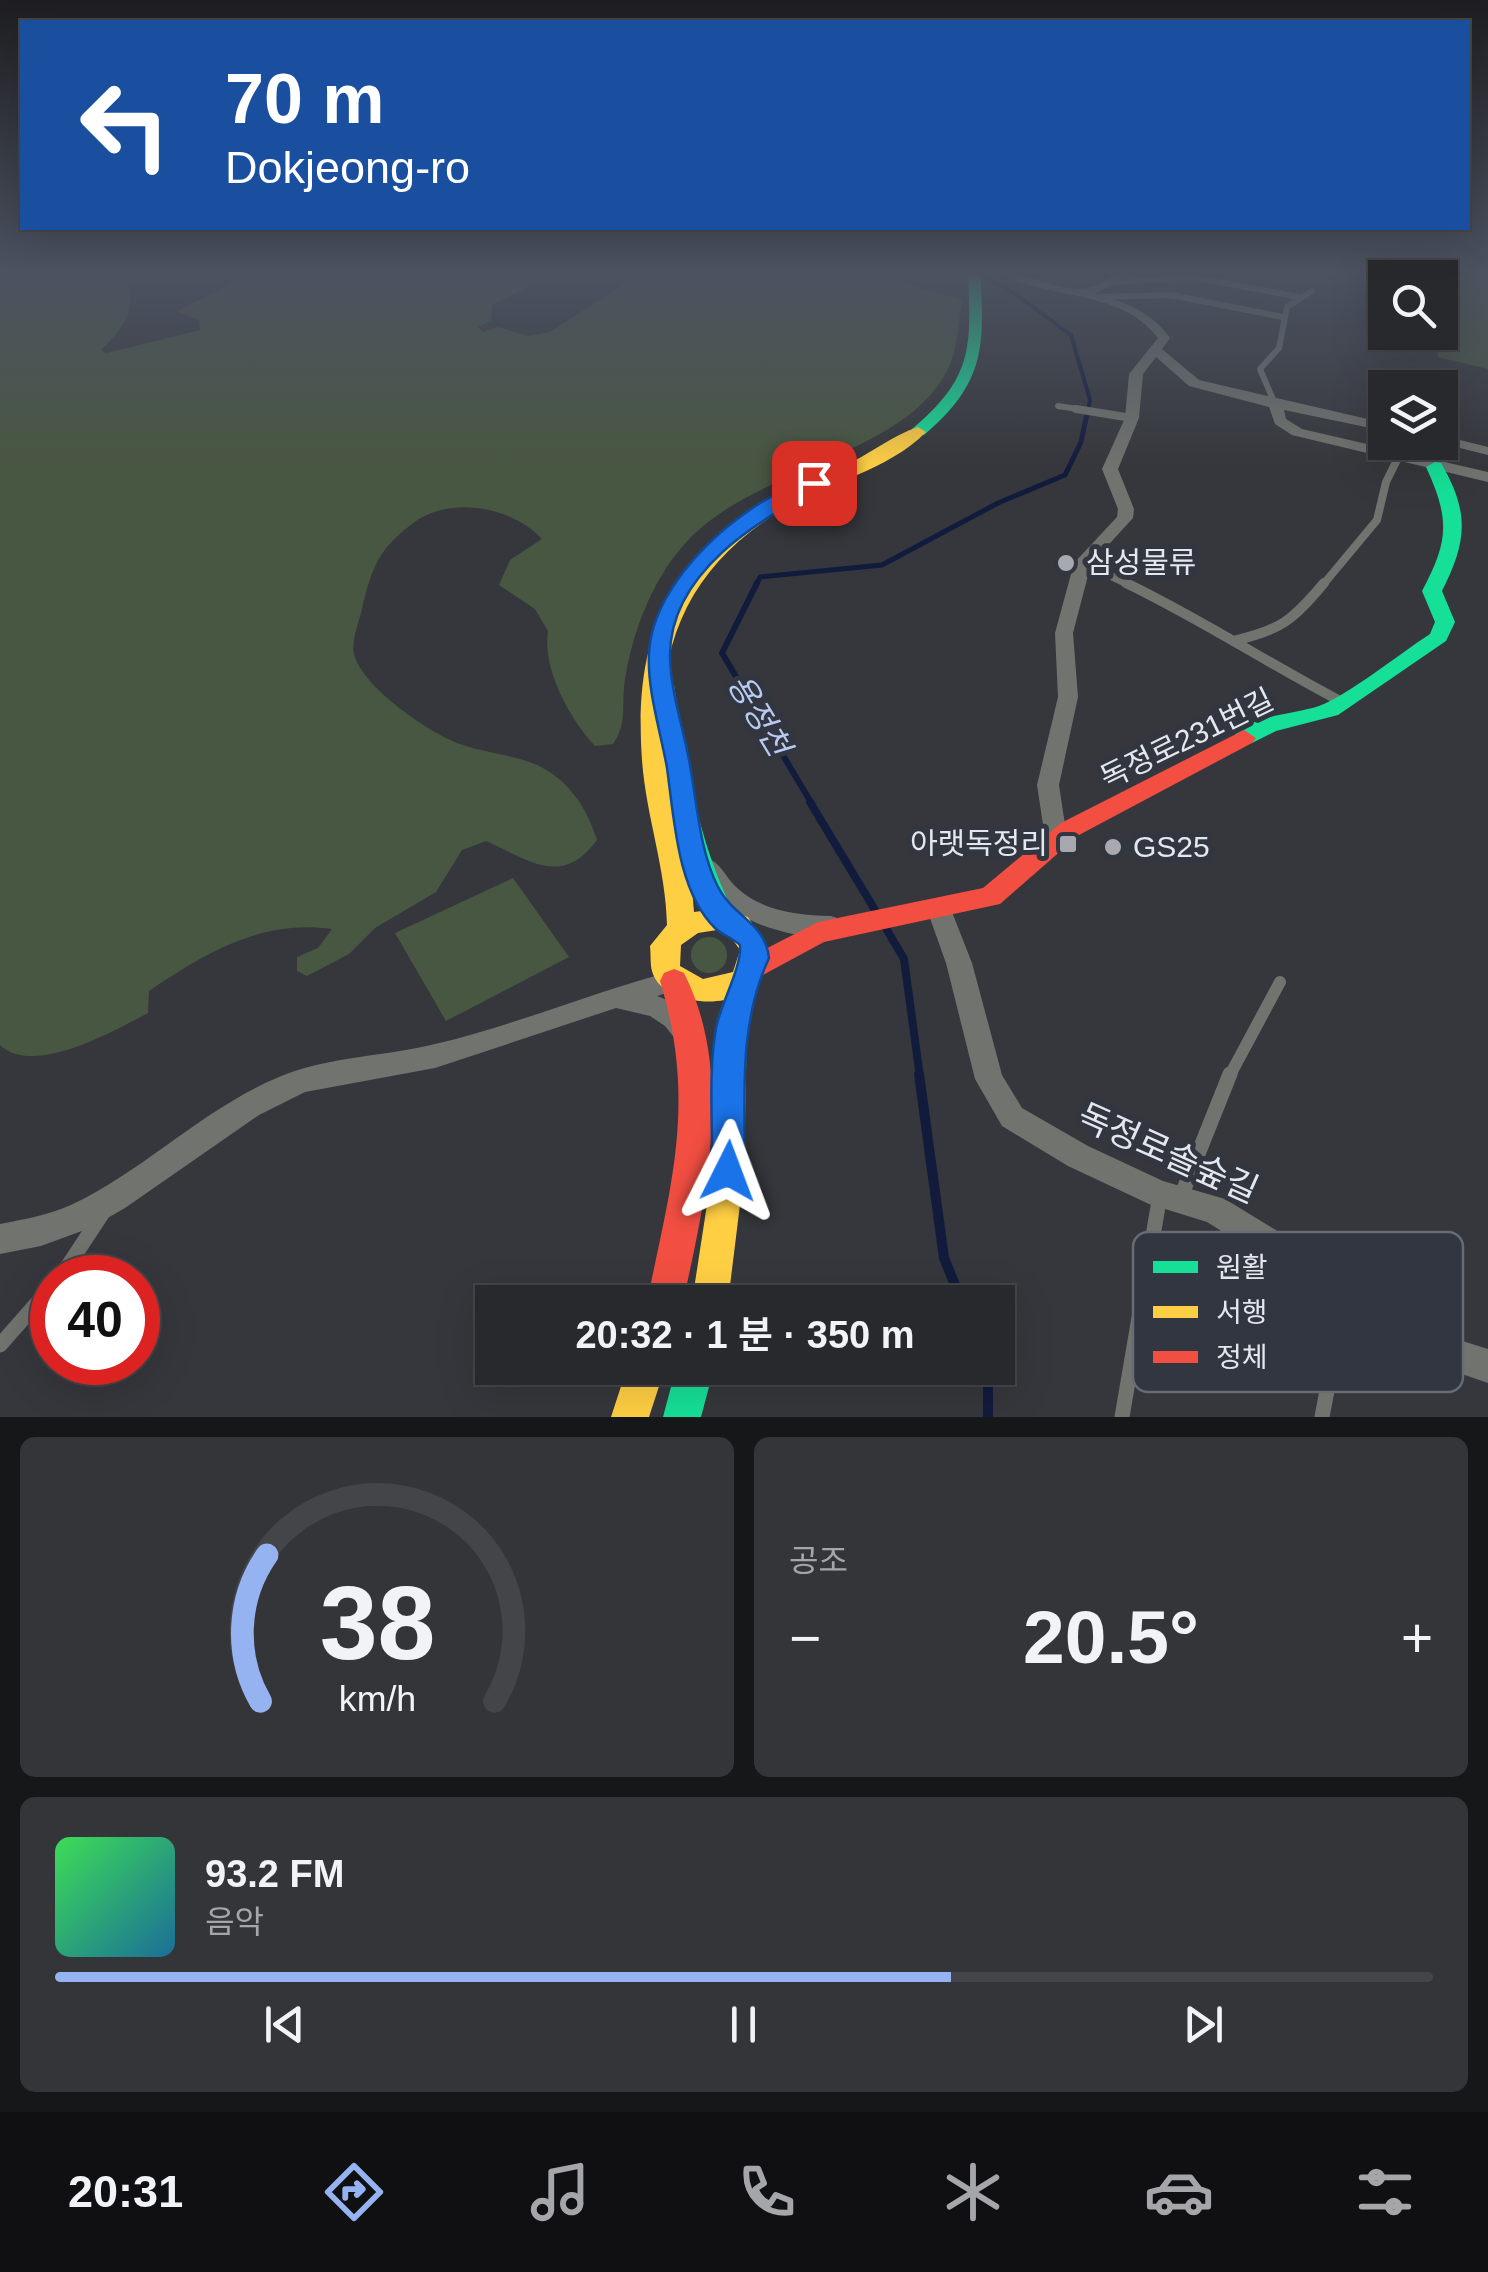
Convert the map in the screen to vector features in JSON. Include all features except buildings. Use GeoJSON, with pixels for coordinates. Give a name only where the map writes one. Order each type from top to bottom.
{"type":"FeatureCollection","features":[{"type":"Feature","properties":{"kind":"street"},"geometry":{"type":"LineString","coordinates":[[668,1285],[695,1140],[695,1052],[693,1024],[666,970],[682,909],[664,831],[651,742],[651,688],[659,654],[682,586],[722,541],[756,514],[889,448],[948,407],[967,384],[974,364],[975,337]]}},
{"type":"Feature","properties":{"kind":"street"},"geometry":{"type":"LineString","coordinates":[[1056,838],[1048,786],[1068,697],[1064,633],[1082,563],[1125,518],[1126,509],[1110,469],[1132,418],[1136,374],[1157,352],[1163,337]]}},
{"type":"Feature","properties":{"kind":"street"},"geometry":{"type":"LineString","coordinates":[[1157,352],[1194,383],[1368,423]]}},
{"type":"Feature","properties":{"kind":"street"},"geometry":{"type":"LineString","coordinates":[[1276,404],[1280,421],[1297,432],[1368,450]]}},
{"type":"Feature","properties":{"kind":"street"},"geometry":{"type":"LineString","coordinates":[[1458,444],[1488,452]]}},
{"type":"Feature","properties":{"kind":"street"},"geometry":{"type":"LineString","coordinates":[[1406,460],[1488,477]]}},
{"type":"Feature","properties":{"kind":"street","name":"독정로231번길"},"geometry":{"type":"LineString","coordinates":[[748,975],[798,942],[843,926],[1007,889],[1056,838],[1268,726],[1330,710],[1444,630],[1432,591],[1457,549],[1460,533],[1436,467]]}},
{"type":"Feature","properties":{"kind":"street"},"geometry":{"type":"LineString","coordinates":[[659,654],[690,836],[704,886],[731,923],[754,945],[730,1034],[728,1171],[724,1229],[713,1285]]}},
{"type":"Feature","properties":{"kind":"street"},"geometry":{"type":"LineString","coordinates":[[690,836],[711,876],[744,906],[786,924],[843,926]]}},
{"type":"Feature","properties":{"kind":"street","name":"독정로솔숲길"},"geometry":{"type":"LineString","coordinates":[[938,907],[959,963],[989,1079],[1004,1108],[1037,1134],[1170,1197],[1228,1216],[1254,1232]]}},
{"type":"Feature","properties":{"kind":"street"},"geometry":{"type":"LineString","coordinates":[[596,1003],[643,974],[673,936],[694,920],[783,934],[843,926]]}},
{"type":"Feature","properties":{"kind":"street"},"geometry":{"type":"LineString","coordinates":[[0,1239],[48,1231],[108,1204],[238,1112],[290,1084],[433,1057],[674,981],[701,992],[732,988],[748,975]]}},
{"type":"Feature","properties":{"kind":"street"},"geometry":{"type":"LineString","coordinates":[[596,1003],[625,1000],[658,1006],[674,1016],[695,1052]]}},
{"type":"Feature","properties":{"kind":"street","name":"독정로솔숲길"},"geometry":{"type":"LineString","coordinates":[[1463,1358],[1488,1366]]}},
{"type":"Feature","properties":{"kind":"street"},"geometry":{"type":"LineString","coordinates":[[630,1417],[640,1385]]}},
{"type":"Feature","properties":{"kind":"street"},"geometry":{"type":"LineString","coordinates":[[682,1417],[690,1385]]}},
{"type":"Feature","properties":{"kind":"lane"},"geometry":{"type":"LineString","coordinates":[[1276,404],[1260,369],[1279,348],[1280,337]]}},
{"type":"Feature","properties":{"kind":"lane"},"geometry":{"type":"LineString","coordinates":[[1058,406],[1132,418]]}},
{"type":"Feature","properties":{"kind":"lane"},"geometry":{"type":"LineString","coordinates":[[1233,641],[1282,629],[1292,622],[1377,520],[1386,482],[1397,460]]}},
{"type":"Feature","properties":{"kind":"lane"},"geometry":{"type":"LineString","coordinates":[[1082,563],[1191,614],[1342,702]]}},
{"type":"Feature","properties":{"kind":"lane"},"geometry":{"type":"LineString","coordinates":[[1162,1232],[1170,1197],[1238,1054],[1280,982]]}},
{"type":"Feature","properties":{"kind":"lane"},"geometry":{"type":"LineString","coordinates":[[75,1255],[108,1204]]}},
{"type":"Feature","properties":{"kind":"lane"},"geometry":{"type":"LineString","coordinates":[[0,1345],[30,1311]]}},
{"type":"Feature","properties":{"kind":"lane"},"geometry":{"type":"LineString","coordinates":[[1122,1417],[1133,1367]]}},
{"type":"Feature","properties":{"kind":"lane"},"geometry":{"type":"LineString","coordinates":[[1322,1417],[1327,1392]]}},
{"type":"Feature","properties":{"kind":"green space"},"geometry":{"type":"Polygon","coordinates":[[[0,337],[112,337],[101,350],[106,353],[171,337],[957,337],[952,359],[933,392],[905,418],[869,440],[748,496],[712,519],[682,547],[652,592],[638,626],[625,679],[622,721],[613,744],[595,746],[576,721],[553,676],[548,631],[535,609],[499,585],[510,560],[542,539],[530,528],[482,509],[447,509],[416,521],[385,549],[369,581],[354,637],[354,654],[360,667],[384,695],[449,740],[528,762],[558,779],[582,806],[597,840],[584,855],[571,863],[544,866],[486,841],[462,850],[436,892],[375,928],[349,954],[307,976],[297,971],[297,957],[318,948],[332,929],[282,929],[213,952],[149,991],[148,1013],[74,1048],[32,1056],[14,1054],[0,1045],[0,337]]]}},
{"type":"Feature","properties":{"kind":"green space"},"geometry":{"type":"Polygon","coordinates":[[[1458,337],[1488,337],[1488,369],[1438,357],[1438,350],[1458,350],[1458,337]]]}},
{"type":"Feature","properties":{"kind":"green space"},"geometry":{"type":"Polygon","coordinates":[[[513,878],[569,957],[446,1021],[395,933],[513,878]]]}},
{"type":"Feature","properties":{"kind":"green space"},"geometry":{"type":"Polygon","coordinates":[[[709,937],[722,942],[727,955],[722,968],[709,973],[696,968],[691,955],[696,942],[709,937]]]}},
{"type":"Feature","properties":{"kind":"waterway","name":"용정천"},"geometry":{"type":"LineString","coordinates":[[1072,337],[1090,400],[1088,411]]}},
{"type":"Feature","properties":{"kind":"waterway","name":"용정천"},"geometry":{"type":"LineString","coordinates":[[756,586],[760,577],[882,565],[998,503],[1065,475],[1081,442],[1088,409]]}},
{"type":"Feature","properties":{"kind":"waterway","name":"용정천"},"geometry":{"type":"LineString","coordinates":[[757,583],[722,653],[812,804]]}},
{"type":"Feature","properties":{"kind":"waterway","name":"용정천"},"geometry":{"type":"LineString","coordinates":[[810,802],[878,915]]}},
{"type":"Feature","properties":{"kind":"waterway","name":"용정천"},"geometry":{"type":"LineString","coordinates":[[884,925],[904,959],[920,1077]]}},
{"type":"Feature","properties":{"kind":"waterway","name":"용정천"},"geometry":{"type":"LineString","coordinates":[[919,1074],[944,1258],[955,1285]]}},
{"type":"Feature","properties":{"kind":"waterway","name":"용정천"},"geometry":{"type":"LineString","coordinates":[[988,1385],[988,1417]]}},
{"type":"Feature","properties":{"kind":"traffic: fast"},"geometry":{"type":"LineString","coordinates":[[918,432],[940,414],[966,379],[975,337]]}},
{"type":"Feature","properties":{"kind":"traffic: fast"},"geometry":{"type":"LineString","coordinates":[[1244,738],[1268,726],[1330,710],[1439,637],[1445,622],[1432,591],[1453,543],[1454,516],[1435,467]]}},
{"type":"Feature","properties":{"kind":"traffic: fast"},"geometry":{"type":"LineString","coordinates":[[663,685],[689,836],[724,920]]}},
{"type":"Feature","properties":{"kind":"traffic: fast"},"geometry":{"type":"LineString","coordinates":[[682,1417],[690,1385]]}},
{"type":"Feature","properties":{"kind":"traffic: slow"},"geometry":{"type":"LineString","coordinates":[[681,926],[678,886],[654,761],[652,719],[654,679],[674,609],[692,577],[746,523],[918,432]]}},
{"type":"Feature","properties":{"kind":"traffic: slow"},"geometry":{"type":"LineString","coordinates":[[712,1285],[728,1172],[732,1020],[754,949],[738,925],[717,920],[688,926],[664,946],[666,971],[693,989],[712,991],[743,980]]}},
{"type":"Feature","properties":{"kind":"traffic: slow"},"geometry":{"type":"LineString","coordinates":[[630,1417],[640,1385]]}},
{"type":"Feature","properties":{"kind":"traffic: jam"},"geometry":{"type":"LineString","coordinates":[[752,969],[818,933],[991,897],[1070,829],[1244,738]]}},
{"type":"Feature","properties":{"kind":"traffic: jam"},"geometry":{"type":"LineString","coordinates":[[669,1285],[690,1181],[696,1100],[687,1021],[674,981]]}},
{"type":"Feature","properties":{"kind":"place","name":"삼성물류"},"geometry":{"type":"Point","coordinates":[1066,563]}},
{"type":"Feature","properties":{"kind":"place","name":"아랫독정리"},"geometry":{"type":"Point","coordinates":[1068,844]}},
{"type":"Feature","properties":{"kind":"place","name":"GS25"},"geometry":{"type":"Point","coordinates":[1113,847]}},
{"type":"Feature","properties":{"kind":"route"},"geometry":{"type":"LineString","coordinates":[[728,1171],[730,1034],[738,994],[752,970],[754,945],[748,934],[724,920],[704,886],[690,836],[659,654],[674,602],[704,557],[756,514],[814,483]]}}]}
